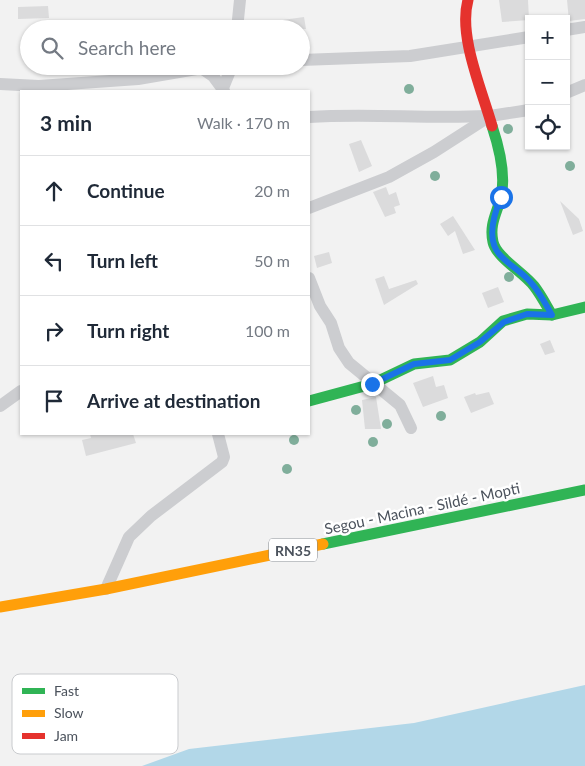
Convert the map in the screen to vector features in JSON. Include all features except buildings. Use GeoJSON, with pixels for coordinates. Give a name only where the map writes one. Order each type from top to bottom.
{"type":"FeatureCollection","features":[{"type":"Feature","properties":{"kind":"street"},"geometry":{"type":"LineString","coordinates":[[237,20],[240,0]]}},
{"type":"Feature","properties":{"kind":"street"},"geometry":{"type":"LineString","coordinates":[[468,0],[465,12],[468,47],[498,145],[502,179],[501,197],[493,216],[493,242],[500,256],[514,266],[534,286],[552,315]]}},
{"type":"Feature","properties":{"kind":"street"},"geometry":{"type":"LineString","coordinates":[[570,29],[585,27]]}},
{"type":"Feature","properties":{"kind":"street"},"geometry":{"type":"LineString","coordinates":[[310,60],[410,56],[525,38]]}},
{"type":"Feature","properties":{"kind":"street"},"geometry":{"type":"LineString","coordinates":[[0,84],[39,86],[138,79],[159,75]]}},
{"type":"Feature","properties":{"kind":"street"},"geometry":{"type":"LineString","coordinates":[[212,75],[223,90]]}},
{"type":"Feature","properties":{"kind":"street"},"geometry":{"type":"LineString","coordinates":[[223,90],[229,75]]}},
{"type":"Feature","properties":{"kind":"street"},"geometry":{"type":"LineString","coordinates":[[570,91],[585,85]]}},
{"type":"Feature","properties":{"kind":"street"},"geometry":{"type":"LineString","coordinates":[[310,117],[341,115],[439,118],[490,116],[525,111]]}},
{"type":"Feature","properties":{"kind":"street"},"geometry":{"type":"LineString","coordinates":[[310,208],[389,177],[434,152],[490,116]]}},
{"type":"Feature","properties":{"kind":"street"},"geometry":{"type":"LineString","coordinates":[[310,281],[320,306],[331,323],[339,348],[349,363],[372,384],[386,392],[400,405],[411,428]]}},
{"type":"Feature","properties":{"kind":"street"},"geometry":{"type":"LineString","coordinates":[[310,401],[372,384],[414,364],[450,360],[480,342],[504,322],[527,314],[552,315],[585,307]]}},
{"type":"Feature","properties":{"kind":"street"},"geometry":{"type":"LineString","coordinates":[[0,406],[20,392]]}},
{"type":"Feature","properties":{"kind":"street"},"geometry":{"type":"LineString","coordinates":[[106,589],[129,537],[151,516],[222,462],[224,457],[218,435]]}},
{"type":"Feature","properties":{"kind":"street","name":"Segou - Macina - Sildé - Mopti"},"geometry":{"type":"LineString","coordinates":[[0,607],[106,589],[585,490]]}},
{"type":"Feature","properties":{"kind":"water"},"geometry":{"type":"Polygon","coordinates":[[[585,685],[585,766],[142,766],[189,749],[414,723],[585,685]]]}},
{"type":"Feature","properties":{"kind":"traffic: fast"},"geometry":{"type":"LineString","coordinates":[[492,126],[499,152],[503,180],[501,197],[492,230],[493,242],[495,248],[504,259],[534,286],[552,315]]}},
{"type":"Feature","properties":{"kind":"traffic: fast"},"geometry":{"type":"LineString","coordinates":[[310,401],[372,384],[414,364],[450,360],[480,342],[503,321],[527,314],[552,315],[585,307]]}},
{"type":"Feature","properties":{"kind":"traffic: fast"},"geometry":{"type":"LineString","coordinates":[[323,544],[585,490]]}},
{"type":"Feature","properties":{"kind":"traffic: slow"},"geometry":{"type":"LineString","coordinates":[[0,607],[106,589],[323,544]]}},
{"type":"Feature","properties":{"kind":"traffic: jam"},"geometry":{"type":"LineString","coordinates":[[468,0],[466,30],[472,63],[492,126]]}},
{"type":"Feature","properties":{"kind":"route"},"geometry":{"type":"LineString","coordinates":[[372,384],[414,364],[450,360],[480,342],[504,322],[527,314],[552,315],[534,286],[514,266],[500,256],[493,242],[493,216],[501,197]]}}]}
